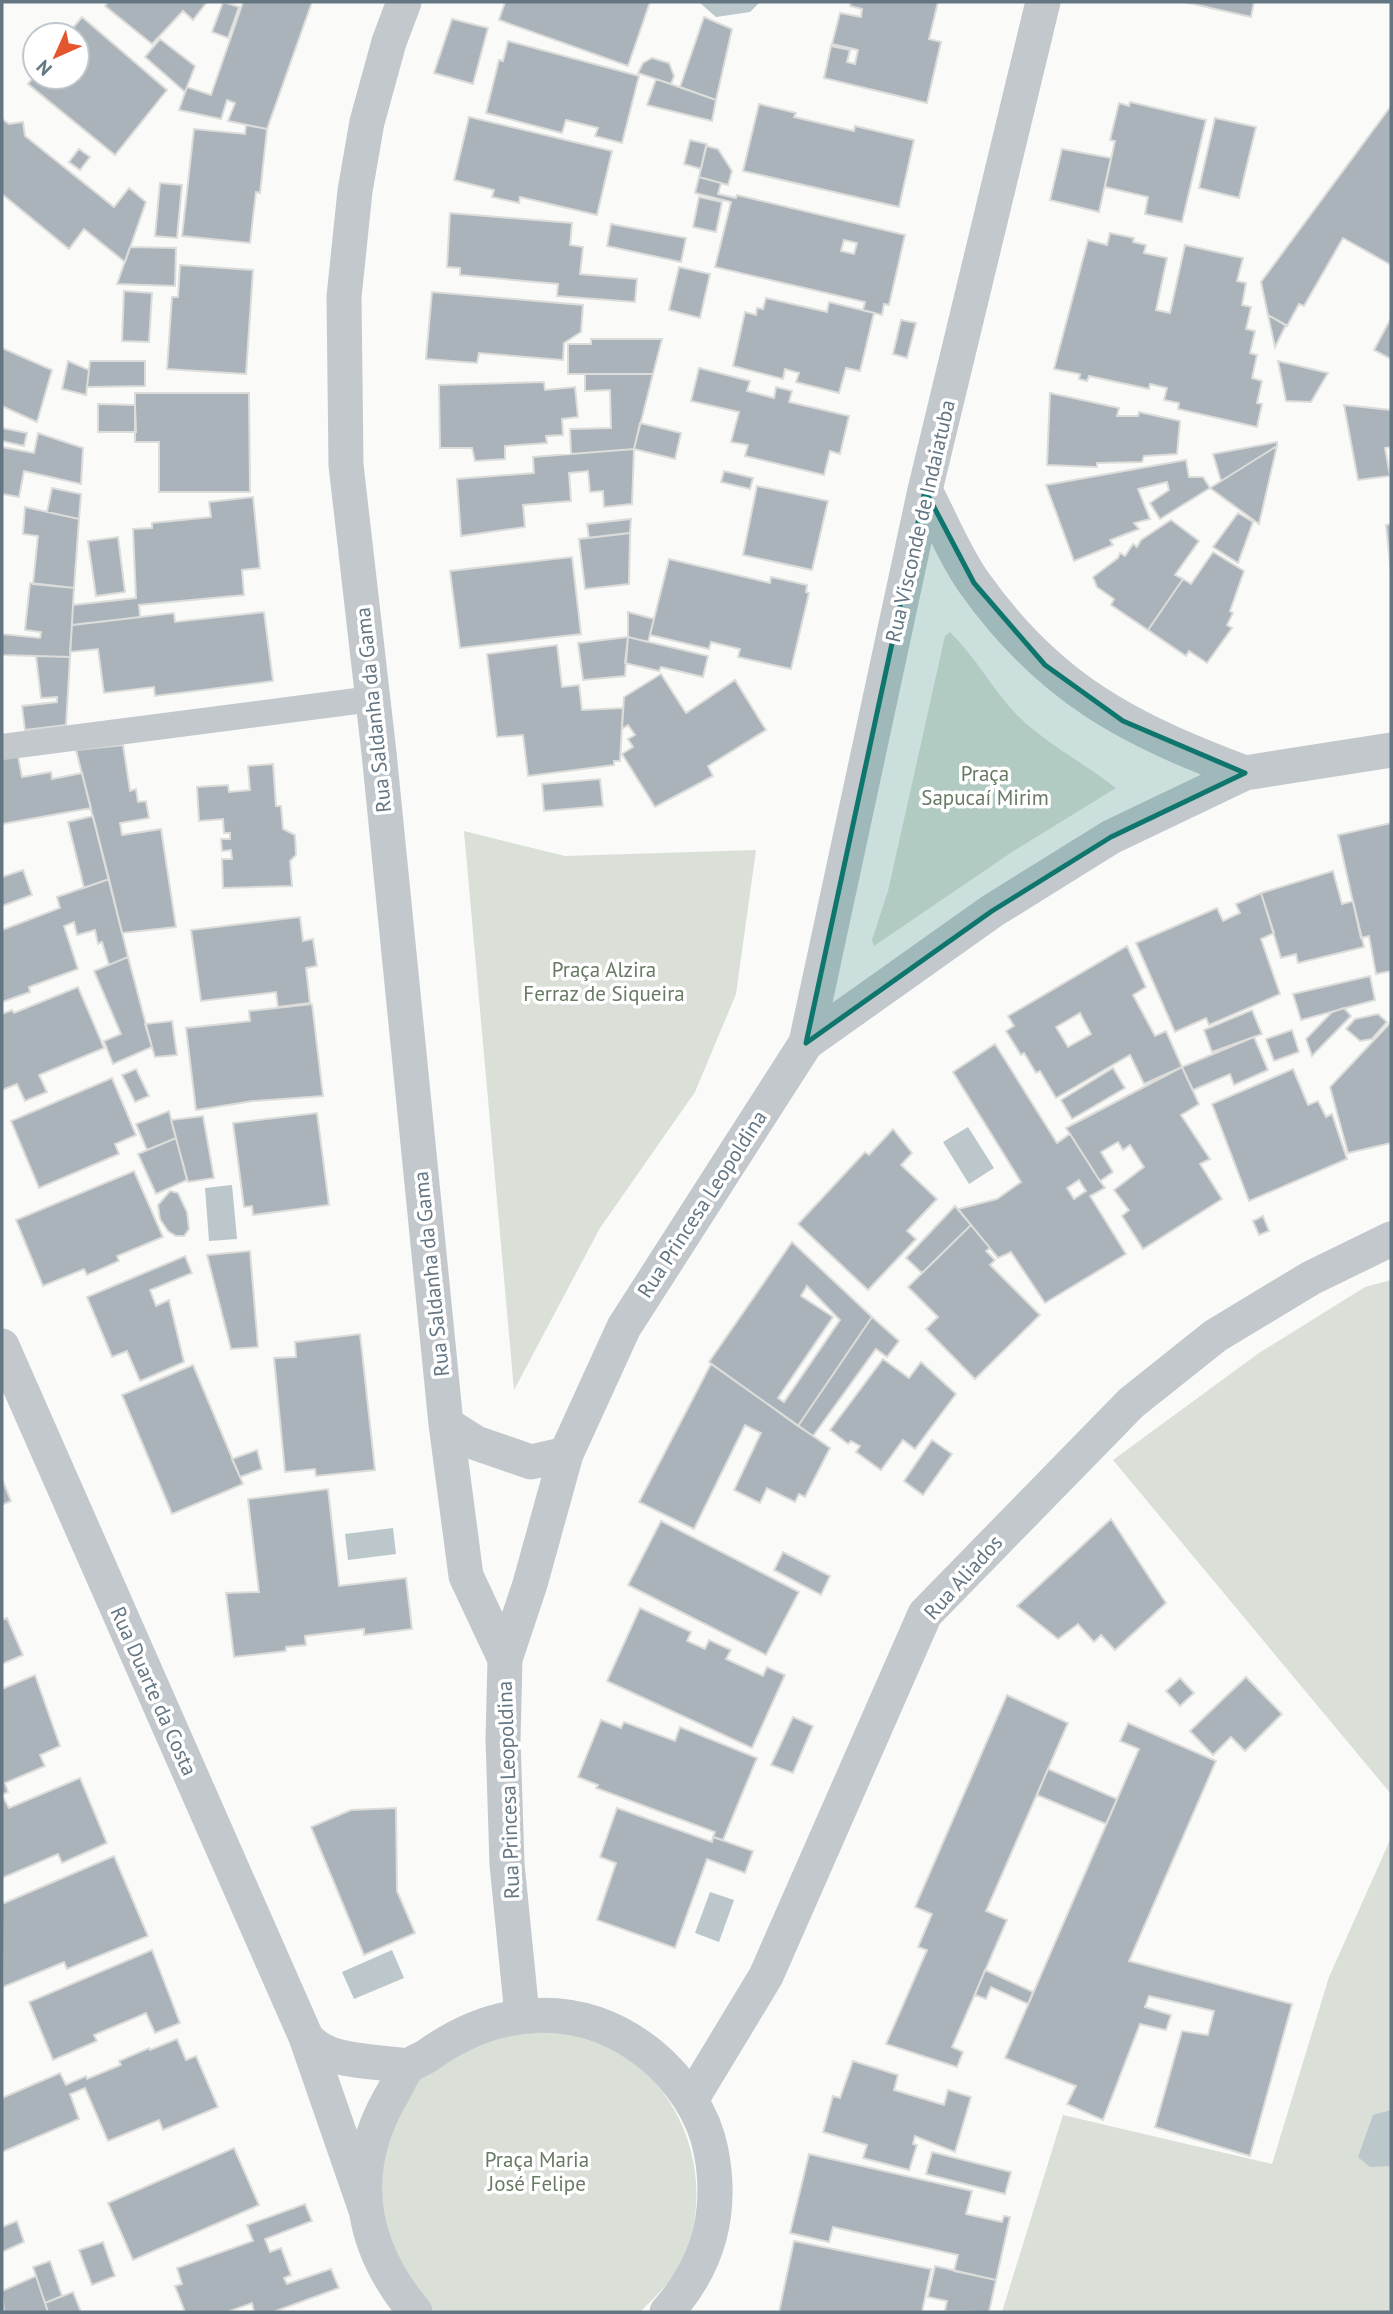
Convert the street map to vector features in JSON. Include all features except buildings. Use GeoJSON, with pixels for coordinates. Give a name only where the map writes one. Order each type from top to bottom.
{"type":"FeatureCollection","features":[{"type":"Feature","properties":{"kind":"street","name":"Rua Saldanha da Gama"},"geometry":{"type":"LineString","coordinates":[[404,2],[389,42],[368,122],[355,191],[344,297],[346,465],[446,1424],[466,1576],[505,1659]]}},
{"type":"Feature","properties":{"kind":"street","name":"Rua Visconde de Indaiatuba"},"geometry":{"type":"LineString","coordinates":[[806,1043],[925,490],[1043,2]]}},
{"type":"Feature","properties":{"kind":"street"},"geometry":{"type":"LineString","coordinates":[[925,490],[974,583],[1045,664],[1088,700],[1123,721],[1175,747],[1245,773]]}},
{"type":"Feature","properties":{"kind":"street"},"geometry":{"type":"LineString","coordinates":[[2,747],[372,699]]}},
{"type":"Feature","properties":{"kind":"street","name":"Rua Princesa Leopoldina"},"geometry":{"type":"LineString","coordinates":[[522,2015],[507,1864],[503,1739],[505,1659],[566,1454],[624,1326],[806,1043],[992,911],[1111,837],[1245,773],[1391,750]]}},
{"type":"Feature","properties":{"kind":"street","name":"Rua Aliados"},"geometry":{"type":"LineString","coordinates":[[691,2100],[766,1976],[925,1615],[1131,1403],[1215,1336],[1311,1278],[1391,1239]]}},
{"type":"Feature","properties":{"kind":"street","name":"Rua Duarte da Costa"},"geometry":{"type":"LineString","coordinates":[[2,1346],[306,2037],[366,2210]]}},
{"type":"Feature","properties":{"kind":"street"},"geometry":{"type":"LineString","coordinates":[[446,1424],[476,1443],[531,1462],[566,1454]]}},
{"type":"Feature","properties":{"kind":"street"},"geometry":{"type":"LineString","coordinates":[[415,2312],[396,2298],[376,2254],[366,2210],[364,2186],[369,2148],[378,2120],[409,2066],[450,2039],[485,2023],[522,2015],[562,2015],[612,2031],[636,2043],[667,2068],[691,2100],[708,2137],[716,2176],[715,2216],[705,2255],[686,2291],[667,2312]]}},
{"type":"Feature","properties":{"kind":"street"},"geometry":{"type":"LineString","coordinates":[[306,2037],[315,2049],[332,2054],[409,2066]]}},
{"type":"Feature","properties":{"kind":"highlighted area"},"geometry":{"type":"Polygon","coordinates":[[[925,490],[974,583],[1045,665],[1123,721],[1245,773],[1111,837],[992,911],[806,1043],[925,490]]]}},
{"type":"Feature","properties":{"kind":"green space","name":"Praça Sapucaí Mirim"},"geometry":{"type":"Polygon","coordinates":[[[950,632],[1019,717],[1116,788],[1012,852],[874,946],[872,940],[888,891],[945,636],[950,632]]]}},
{"type":"Feature","properties":{"kind":"green space","name":"Praça Alzira Ferraz de Siqueira"},"geometry":{"type":"Polygon","coordinates":[[[464,831],[565,856],[756,850],[736,994],[695,1092],[600,1228],[514,1390],[464,831]]]}},
{"type":"Feature","properties":{"kind":"green space"},"geometry":{"type":"Polygon","coordinates":[[[1391,1280],[1391,1794],[1113,1460],[1259,1353],[1365,1287],[1391,1280]]]}},
{"type":"Feature","properties":{"kind":"green space"},"geometry":{"type":"Polygon","coordinates":[[[1391,1838],[1391,2312],[1002,2312],[1063,2115],[1272,2164],[1329,1977],[1391,1838]]]}},
{"type":"Feature","properties":{"kind":"green space","name":"Praça Maria José Felipe"},"geometry":{"type":"Polygon","coordinates":[[[561,2030],[606,2044],[639,2066],[662,2091],[679,2118],[690,2149],[696,2181],[695,2214],[688,2246],[673,2276],[640,2312],[435,2312],[402,2274],[384,2240],[378,2194],[380,2162],[389,2131],[403,2102],[422,2077],[446,2056],[475,2041],[508,2031],[561,2030]]]}},
{"type":"Feature","properties":{"kind":"shaded area"},"geometry":{"type":"Polygon","coordinates":[[[699,2],[760,2],[750,12],[716,17],[699,2]]]}},
{"type":"Feature","properties":{"kind":"shaded area"},"geometry":{"type":"Polygon","coordinates":[[[968,1127],[994,1168],[969,1184],[943,1142],[968,1127]]]}},
{"type":"Feature","properties":{"kind":"shaded area"},"geometry":{"type":"Polygon","coordinates":[[[232,1185],[237,1239],[209,1241],[205,1188],[232,1185]]]}},
{"type":"Feature","properties":{"kind":"shaded area"},"geometry":{"type":"Polygon","coordinates":[[[393,1528],[396,1554],[348,1560],[345,1534],[393,1528]]]}},
{"type":"Feature","properties":{"kind":"shaded area"},"geometry":{"type":"Polygon","coordinates":[[[710,1892],[734,1900],[719,1942],[695,1933],[710,1892]]]}},
{"type":"Feature","properties":{"kind":"shaded area"},"geometry":{"type":"Polygon","coordinates":[[[392,1950],[404,1978],[354,1999],[342,1972],[392,1950]]]}},
{"type":"Feature","properties":{"kind":"shaded area"},"geometry":{"type":"Polygon","coordinates":[[[1391,2110],[1391,2166],[1370,2167],[1358,2157],[1373,2115],[1391,2110]]]}}]}
